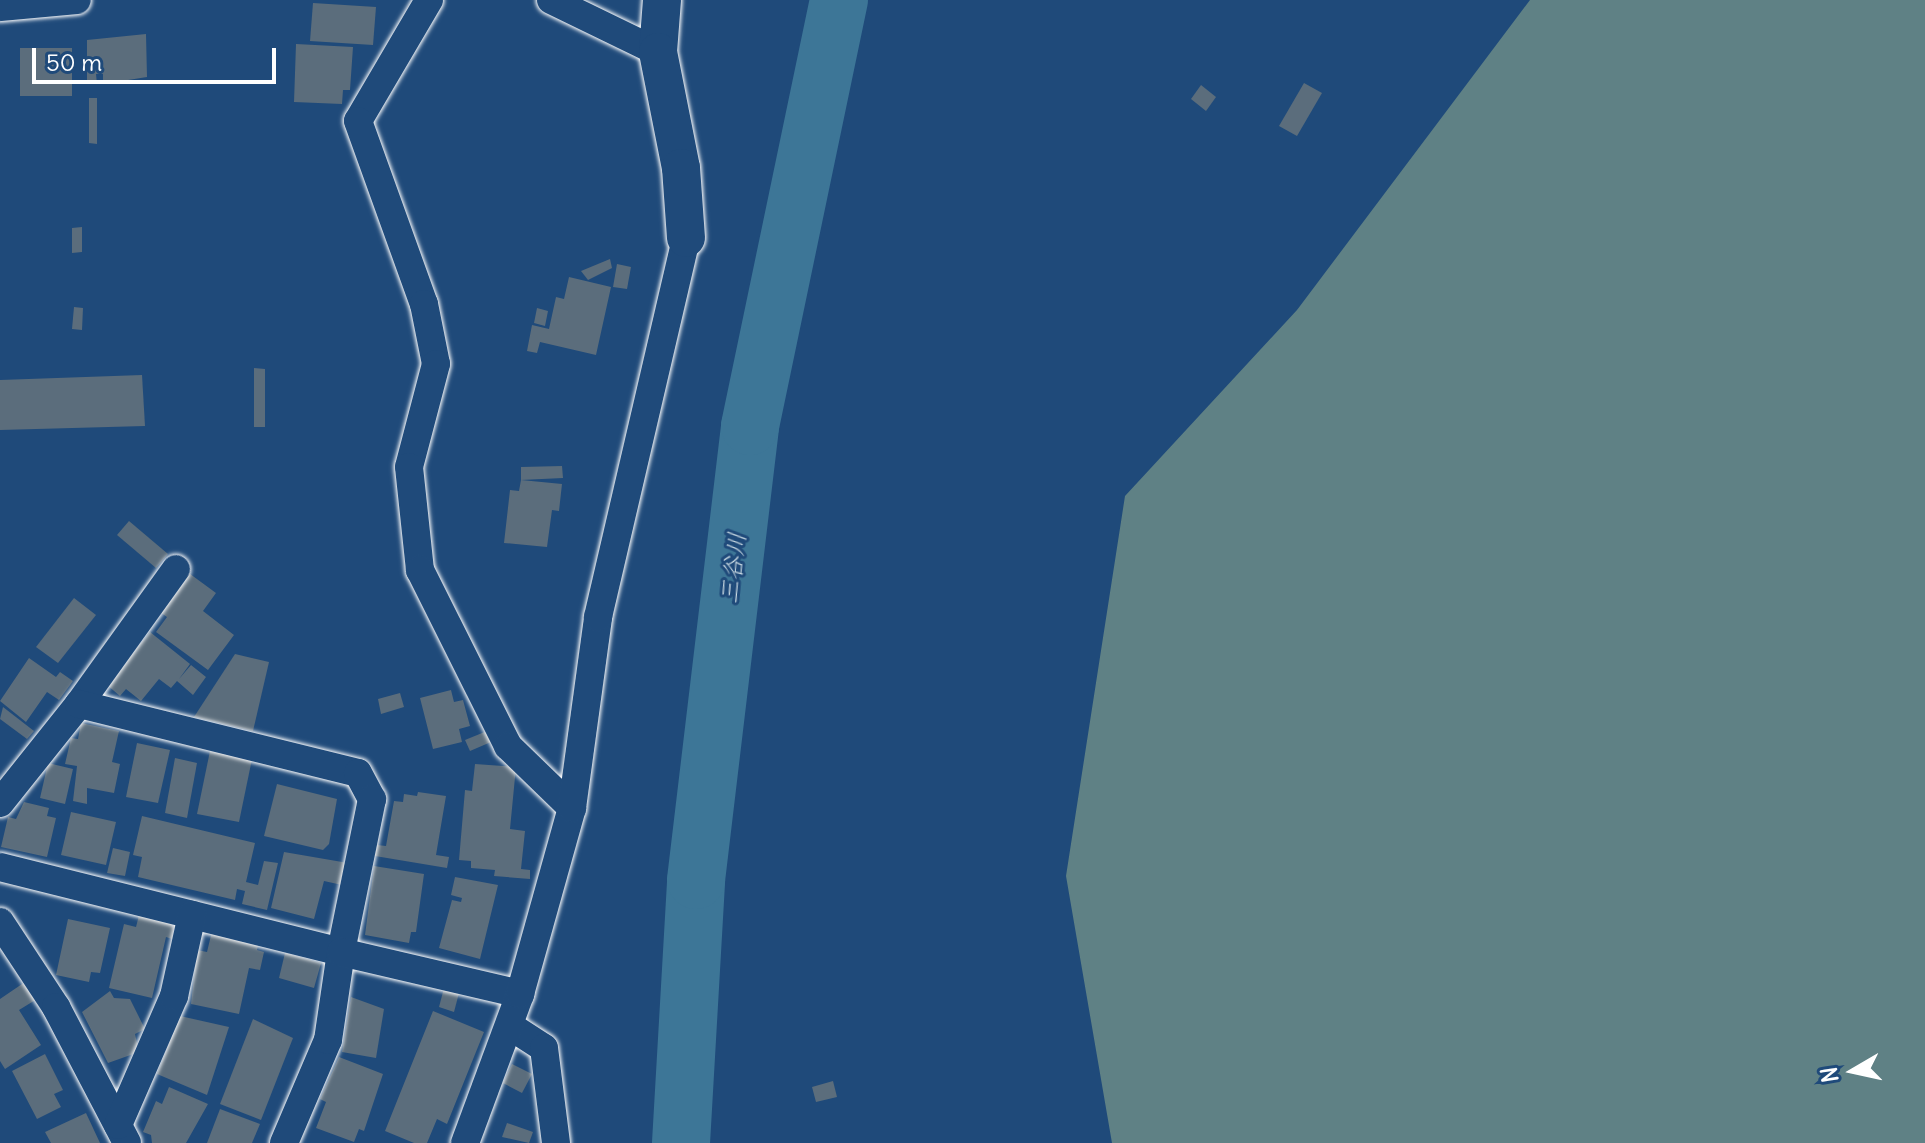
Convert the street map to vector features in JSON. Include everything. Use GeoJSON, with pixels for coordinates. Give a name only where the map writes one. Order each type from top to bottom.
{"type":"FeatureCollection","features":[{"type":"Feature","properties":{"kind":"street"},"geometry":{"type":"LineString","coordinates":[[0,7],[77,0]]}},
{"type":"Feature","properties":{"kind":"street"},"geometry":{"type":"LineString","coordinates":[[429,0],[358,121],[424,304],[436,364],[409,467],[420,570],[508,746],[572,808]]}},
{"type":"Feature","properties":{"kind":"street"},"geometry":{"type":"LineString","coordinates":[[551,0],[658,52]]}},
{"type":"Feature","properties":{"kind":"street"},"geometry":{"type":"LineString","coordinates":[[465,1143],[510,1026],[572,808],[598,617],[686,238],[681,168],[658,52],[662,0]]}},
{"type":"Feature","properties":{"kind":"street"},"geometry":{"type":"LineString","coordinates":[[0,803],[79,704],[176,569]]}},
{"type":"Feature","properties":{"kind":"street"},"geometry":{"type":"LineString","coordinates":[[79,704],[358,773],[372,799],[341,952],[328,1040],[284,1143]]}},
{"type":"Feature","properties":{"kind":"street"},"geometry":{"type":"LineString","coordinates":[[0,867],[520,994]]}},
{"type":"Feature","properties":{"kind":"street"},"geometry":{"type":"LineString","coordinates":[[122,1134],[174,996],[192,915]]}},
{"type":"Feature","properties":{"kind":"street"},"geometry":{"type":"LineString","coordinates":[[0,922],[56,1007],[122,1134]]}},
{"type":"Feature","properties":{"kind":"street"},"geometry":{"type":"LineString","coordinates":[[510,1026],[544,1048],[556,1143]]}},
{"type":"Feature","properties":{"kind":"green space"},"geometry":{"type":"Polygon","coordinates":[[[1530,0],[1925,0],[1925,1143],[1112,1143],[1066,876],[1125,496],[1297,310],[1530,0]]]}},
{"type":"Feature","properties":{"kind":"building"},"geometry":{"type":"Polygon","coordinates":[[[313,3],[376,7],[373,45],[310,41],[313,3]]]}},
{"type":"Feature","properties":{"kind":"building"},"geometry":{"type":"Polygon","coordinates":[[[146,34],[147,77],[103,84],[103,74],[96,74],[97,84],[87,84],[87,40],[146,34]]]}},
{"type":"Feature","properties":{"kind":"building"},"geometry":{"type":"Polygon","coordinates":[[[296,44],[353,47],[350,90],[343,90],[342,104],[294,102],[296,44]]]}},
{"type":"Feature","properties":{"kind":"building"},"geometry":{"type":"Polygon","coordinates":[[[20,48],[72,48],[72,96],[20,96],[20,48]]]}},
{"type":"Feature","properties":{"kind":"building"},"geometry":{"type":"Polygon","coordinates":[[[1304,83],[1322,93],[1297,136],[1279,126],[1304,83]]]}},
{"type":"Feature","properties":{"kind":"building"},"geometry":{"type":"Polygon","coordinates":[[[1201,85],[1216,97],[1206,111],[1191,99],[1201,85]]]}},
{"type":"Feature","properties":{"kind":"building"},"geometry":{"type":"Polygon","coordinates":[[[89,98],[97,98],[97,144],[89,143],[89,98]]]}},
{"type":"Feature","properties":{"kind":"building"},"geometry":{"type":"Polygon","coordinates":[[[82,227],[82,252],[72,253],[72,228],[82,227]]]}},
{"type":"Feature","properties":{"kind":"building"},"geometry":{"type":"Polygon","coordinates":[[[610,259],[612,268],[588,280],[581,271],[610,259]]]}},
{"type":"Feature","properties":{"kind":"building"},"geometry":{"type":"Polygon","coordinates":[[[617,264],[631,267],[627,289],[613,287],[617,264]]]}},
{"type":"Feature","properties":{"kind":"building"},"geometry":{"type":"Polygon","coordinates":[[[569,277],[611,287],[596,355],[540,342],[537,353],[527,351],[532,325],[549,329],[556,297],[564,299],[569,277]]]}},
{"type":"Feature","properties":{"kind":"building"},"geometry":{"type":"Polygon","coordinates":[[[74,307],[83,308],[82,330],[72,329],[74,307]]]}},
{"type":"Feature","properties":{"kind":"building"},"geometry":{"type":"Polygon","coordinates":[[[537,308],[548,311],[545,326],[534,323],[537,308]]]}},
{"type":"Feature","properties":{"kind":"building"},"geometry":{"type":"Polygon","coordinates":[[[254,368],[265,369],[265,427],[254,427],[254,368]]]}},
{"type":"Feature","properties":{"kind":"building"},"geometry":{"type":"Polygon","coordinates":[[[142,375],[145,426],[0,430],[0,380],[142,375]]]}},
{"type":"Feature","properties":{"kind":"building"},"geometry":{"type":"Polygon","coordinates":[[[562,466],[563,478],[521,480],[521,467],[562,466]]]}},
{"type":"Feature","properties":{"kind":"building"},"geometry":{"type":"Polygon","coordinates":[[[521,480],[562,484],[559,511],[552,510],[547,547],[504,543],[510,490],[519,491],[521,480]]]}},
{"type":"Feature","properties":{"kind":"building"},"geometry":{"type":"Polygon","coordinates":[[[129,521],[168,554],[156,568],[117,535],[129,521]]]}},
{"type":"Feature","properties":{"kind":"building"},"geometry":{"type":"Polygon","coordinates":[[[186,571],[216,593],[203,611],[234,635],[208,670],[156,632],[167,617],[157,610],[186,571]]]}},
{"type":"Feature","properties":{"kind":"building"},"geometry":{"type":"Polygon","coordinates":[[[74,598],[96,615],[58,663],[36,647],[74,598]]]}},
{"type":"Feature","properties":{"kind":"building"},"geometry":{"type":"Polygon","coordinates":[[[150,632],[190,664],[179,679],[191,665],[206,677],[193,695],[177,681],[171,688],[159,679],[141,701],[126,689],[120,696],[107,685],[150,632]]]}},
{"type":"Feature","properties":{"kind":"building"},"geometry":{"type":"Polygon","coordinates":[[[235,654],[269,662],[253,731],[194,717],[235,654]]]}},
{"type":"Feature","properties":{"kind":"building"},"geometry":{"type":"Polygon","coordinates":[[[29,658],[56,677],[60,672],[73,681],[59,700],[47,692],[26,722],[0,701],[29,658]]]}},
{"type":"Feature","properties":{"kind":"building"},"geometry":{"type":"Polygon","coordinates":[[[451,690],[454,702],[463,700],[470,726],[459,729],[462,742],[433,749],[420,698],[451,690]]]}},
{"type":"Feature","properties":{"kind":"building"},"geometry":{"type":"Polygon","coordinates":[[[400,693],[404,707],[381,714],[378,699],[400,693]]]}},
{"type":"Feature","properties":{"kind":"building"},"geometry":{"type":"Polygon","coordinates":[[[3,707],[34,731],[27,739],[0,719],[3,707]]]}},
{"type":"Feature","properties":{"kind":"building"},"geometry":{"type":"Polygon","coordinates":[[[81,723],[119,731],[112,762],[120,764],[114,793],[87,788],[87,804],[73,801],[77,766],[65,764],[71,738],[78,739],[81,723]]]}},
{"type":"Feature","properties":{"kind":"building"},"geometry":{"type":"Polygon","coordinates":[[[487,731],[491,742],[470,751],[465,740],[487,731]]]}},
{"type":"Feature","properties":{"kind":"building"},"geometry":{"type":"Polygon","coordinates":[[[137,743],[170,750],[158,803],[126,797],[137,743]]]}},
{"type":"Feature","properties":{"kind":"building"},"geometry":{"type":"Polygon","coordinates":[[[210,751],[252,759],[239,822],[197,814],[210,751]]]}},
{"type":"Feature","properties":{"kind":"building"},"geometry":{"type":"Polygon","coordinates":[[[175,758],[197,763],[187,818],[165,813],[175,758]]]}},
{"type":"Feature","properties":{"kind":"building"},"geometry":{"type":"Polygon","coordinates":[[[48,763],[73,769],[65,804],[40,798],[48,763]]]}},
{"type":"Feature","properties":{"kind":"building"},"geometry":{"type":"Polygon","coordinates":[[[475,764],[516,767],[510,829],[525,831],[521,869],[530,870],[530,879],[494,876],[495,870],[471,868],[471,861],[459,860],[465,790],[472,791],[475,764]]]}},
{"type":"Feature","properties":{"kind":"building"},"geometry":{"type":"Polygon","coordinates":[[[277,784],[337,799],[329,844],[323,850],[264,836],[277,784]]]}},
{"type":"Feature","properties":{"kind":"building"},"geometry":{"type":"Polygon","coordinates":[[[418,792],[446,796],[436,855],[449,857],[447,868],[375,856],[377,845],[386,846],[394,801],[403,802],[404,794],[417,796],[418,792]]]}},
{"type":"Feature","properties":{"kind":"building"},"geometry":{"type":"Polygon","coordinates":[[[24,802],[49,808],[47,816],[56,818],[47,857],[1,847],[8,817],[16,819],[24,802]]]}},
{"type":"Feature","properties":{"kind":"building"},"geometry":{"type":"Polygon","coordinates":[[[71,812],[116,822],[106,865],[61,855],[71,812]]]}},
{"type":"Feature","properties":{"kind":"building"},"geometry":{"type":"Polygon","coordinates":[[[142,816],[255,843],[246,882],[258,885],[264,861],[278,863],[267,910],[242,904],[245,891],[237,889],[235,900],[138,877],[142,857],[133,855],[142,816]]]}},
{"type":"Feature","properties":{"kind":"building"},"geometry":{"type":"Polygon","coordinates":[[[113,848],[130,852],[125,876],[107,873],[113,848]]]}},
{"type":"Feature","properties":{"kind":"building"},"geometry":{"type":"Polygon","coordinates":[[[284,852],[348,863],[342,885],[324,881],[314,919],[271,908],[284,852]]]}},
{"type":"Feature","properties":{"kind":"building"},"geometry":{"type":"Polygon","coordinates":[[[374,866],[424,874],[416,932],[411,932],[409,943],[365,935],[374,866]]]}},
{"type":"Feature","properties":{"kind":"building"},"geometry":{"type":"Polygon","coordinates":[[[455,877],[498,885],[480,959],[439,948],[452,900],[461,902],[462,898],[451,895],[455,877]]]}},
{"type":"Feature","properties":{"kind":"building"},"geometry":{"type":"Polygon","coordinates":[[[139,915],[171,923],[174,928],[172,939],[166,937],[152,998],[109,988],[124,924],[136,927],[139,915]]]}},
{"type":"Feature","properties":{"kind":"building"},"geometry":{"type":"Polygon","coordinates":[[[68,919],[110,928],[100,973],[91,972],[89,982],[56,975],[68,919]]]}},
{"type":"Feature","properties":{"kind":"building"},"geometry":{"type":"Polygon","coordinates":[[[212,931],[259,941],[257,950],[264,952],[260,970],[249,968],[239,1014],[191,1004],[197,950],[207,952],[212,931]]]}},
{"type":"Feature","properties":{"kind":"building"},"geometry":{"type":"Polygon","coordinates":[[[285,953],[321,963],[314,988],[279,978],[285,953]]]}},
{"type":"Feature","properties":{"kind":"building"},"geometry":{"type":"Polygon","coordinates":[[[25,982],[37,999],[19,1010],[41,1045],[5,1069],[0,1061],[0,999],[25,982]]]}},
{"type":"Feature","properties":{"kind":"building"},"geometry":{"type":"Polygon","coordinates":[[[444,988],[459,993],[454,1012],[439,1007],[444,988]]]}},
{"type":"Feature","properties":{"kind":"building"},"geometry":{"type":"Polygon","coordinates":[[[110,991],[114,998],[130,999],[145,1029],[135,1034],[139,1052],[108,1063],[82,1012],[110,991]]]}},
{"type":"Feature","properties":{"kind":"building"},"geometry":{"type":"Polygon","coordinates":[[[351,997],[384,1009],[376,1058],[342,1052],[351,997]]]}},
{"type":"Feature","properties":{"kind":"building"},"geometry":{"type":"Polygon","coordinates":[[[433,1011],[484,1032],[447,1124],[437,1119],[427,1143],[414,1143],[385,1131],[433,1011]]]}},
{"type":"Feature","properties":{"kind":"building"},"geometry":{"type":"Polygon","coordinates":[[[180,1016],[229,1027],[207,1095],[157,1074],[180,1016]]]}},
{"type":"Feature","properties":{"kind":"building"},"geometry":{"type":"Polygon","coordinates":[[[253,1019],[293,1038],[261,1120],[220,1104],[253,1019]]]}},
{"type":"Feature","properties":{"kind":"building"},"geometry":{"type":"Polygon","coordinates":[[[45,1054],[63,1090],[54,1094],[61,1107],[37,1119],[12,1071],[45,1054]]]}},
{"type":"Feature","properties":{"kind":"building"},"geometry":{"type":"Polygon","coordinates":[[[339,1057],[383,1074],[364,1131],[359,1129],[354,1142],[316,1128],[326,1102],[320,1099],[339,1057]]]}},
{"type":"Feature","properties":{"kind":"building"},"geometry":{"type":"Polygon","coordinates":[[[512,1064],[532,1074],[522,1093],[503,1083],[512,1064]]]}},
{"type":"Feature","properties":{"kind":"building"},"geometry":{"type":"Polygon","coordinates":[[[833,1081],[837,1097],[816,1102],[812,1087],[833,1081]]]}},
{"type":"Feature","properties":{"kind":"building"},"geometry":{"type":"Polygon","coordinates":[[[169,1087],[208,1104],[186,1143],[152,1143],[151,1135],[143,1132],[156,1101],[162,1104],[169,1087]]]}},
{"type":"Feature","properties":{"kind":"building"},"geometry":{"type":"Polygon","coordinates":[[[220,1109],[260,1124],[252,1143],[207,1143],[220,1109]]]}},
{"type":"Feature","properties":{"kind":"building"},"geometry":{"type":"Polygon","coordinates":[[[86,1113],[100,1143],[51,1143],[45,1132],[86,1113]]]}},
{"type":"Feature","properties":{"kind":"building"},"geometry":{"type":"Polygon","coordinates":[[[507,1123],[533,1132],[529,1143],[502,1137],[507,1123]]]}},
{"type":"Feature","properties":{"kind":"waterway","name":"三谷川"},"geometry":{"type":"LineString","coordinates":[[681,1143],[696,880],[750,426],[839,0]]}}]}
